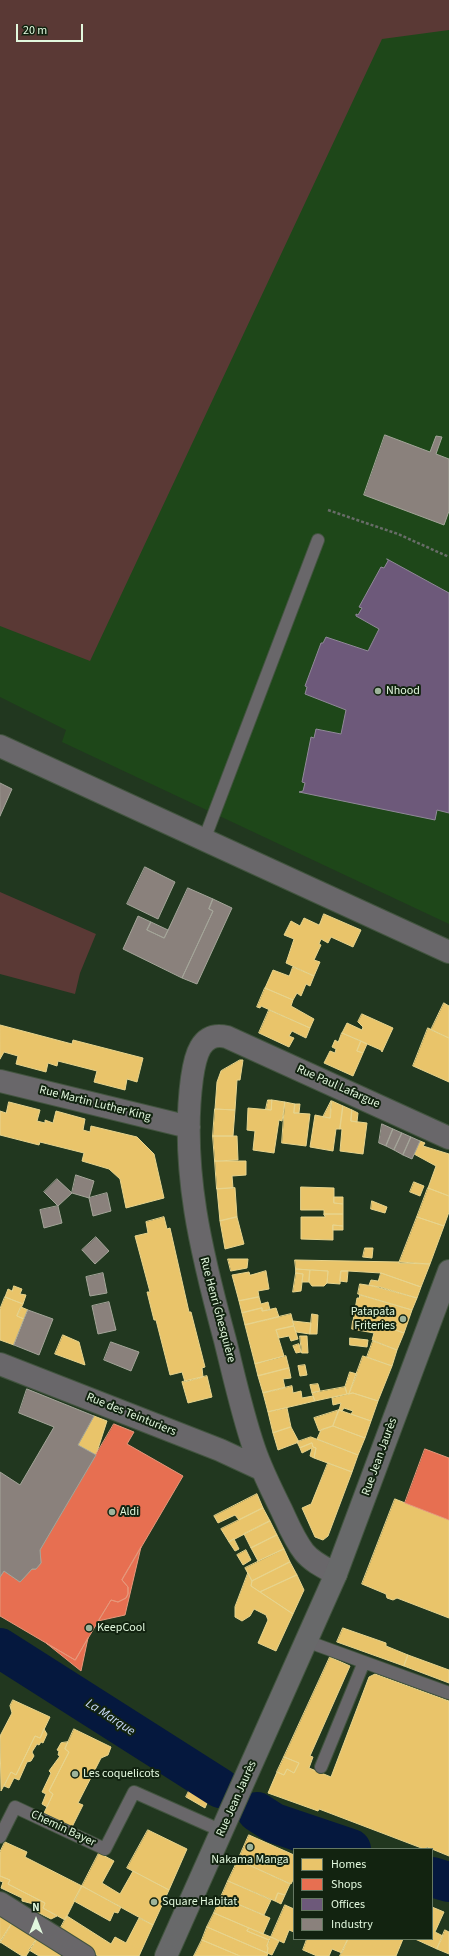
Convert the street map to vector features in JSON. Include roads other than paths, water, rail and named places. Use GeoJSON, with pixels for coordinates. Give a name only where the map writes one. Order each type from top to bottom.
{"type":"FeatureCollection","features":[{"type":"Feature","properties":{"kind":"main road","name":"Rue Jean Jaurès"},"geometry":{"type":"LineString","coordinates":[[166,1956],[336,1574],[449,1271]]}},
{"type":"Feature","properties":{"kind":"street"},"geometry":{"type":"LineString","coordinates":[[0,746],[449,952]]}},
{"type":"Feature","properties":{"kind":"street","name":"Rue Henri Ghesquière"},"geometry":{"type":"LineString","coordinates":[[227,1037],[213,1036],[206,1040],[201,1046],[196,1056],[191,1088],[189,1127],[191,1186],[203,1258],[249,1432],[261,1469],[296,1541],[305,1553],[316,1563],[336,1574]]}},
{"type":"Feature","properties":{"kind":"street","name":"Rue Paul Lafargue"},"geometry":{"type":"LineString","coordinates":[[227,1037],[449,1138]]}},
{"type":"Feature","properties":{"kind":"street","name":"Rue Martin Luther King"},"geometry":{"type":"LineString","coordinates":[[0,1081],[189,1127]]}},
{"type":"Feature","properties":{"kind":"street","name":"Rue des Teinturiers"},"geometry":{"type":"LineString","coordinates":[[0,1364],[220,1450],[261,1469]]}},
{"type":"Feature","properties":{"kind":"street"},"geometry":{"type":"LineString","coordinates":[[0,1903],[84,1956]]}},
{"type":"Feature","properties":{"kind":"lane"},"geometry":{"type":"LineString","coordinates":[[204,840],[318,540]]}},
{"type":"Feature","properties":{"kind":"lane"},"geometry":{"type":"LineString","coordinates":[[306,1641],[449,1693]]}},
{"type":"Feature","properties":{"kind":"lane"},"geometry":{"type":"LineString","coordinates":[[321,1767],[364,1662]]}},
{"type":"Feature","properties":{"kind":"lane","name":"Chemin Bayer"},"geometry":{"type":"LineString","coordinates":[[0,1836],[15,1807],[105,1849],[134,1792],[225,1824]]}},
{"type":"Feature","properties":{"kind":"waterway","name":"La Marque"},"geometry":{"type":"LineString","coordinates":[[0,1648],[220,1788]]}},
{"type":"Feature","properties":{"kind":"waterway","name":"La Marque"},"geometry":{"type":"LineString","coordinates":[[257,1812],[274,1823],[348,1848]]}},
{"type":"Feature","properties":{"kind":"waterway","name":"La Marque"},"geometry":{"type":"LineString","coordinates":[[433,1877],[449,1882]]}},
{"type":"Feature","properties":{"kind":"place","name":"Nhood"},"geometry":{"type":"Point","coordinates":[378,691]}},
{"type":"Feature","properties":{"kind":"place","name":"Patapata Friteries"},"geometry":{"type":"Point","coordinates":[403,1319]}},
{"type":"Feature","properties":{"kind":"place","name":"Aldi"},"geometry":{"type":"Point","coordinates":[112,1512]}},
{"type":"Feature","properties":{"kind":"place","name":"KeepCool"},"geometry":{"type":"Point","coordinates":[89,1628]}},
{"type":"Feature","properties":{"kind":"place","name":"Les coquelicots"},"geometry":{"type":"Point","coordinates":[75,1774]}},
{"type":"Feature","properties":{"kind":"place","name":"Nakama Manga"},"geometry":{"type":"Point","coordinates":[250,1847]}},
{"type":"Feature","properties":{"kind":"place","name":"Square Habitat"},"geometry":{"type":"Point","coordinates":[154,1902]}}]}
